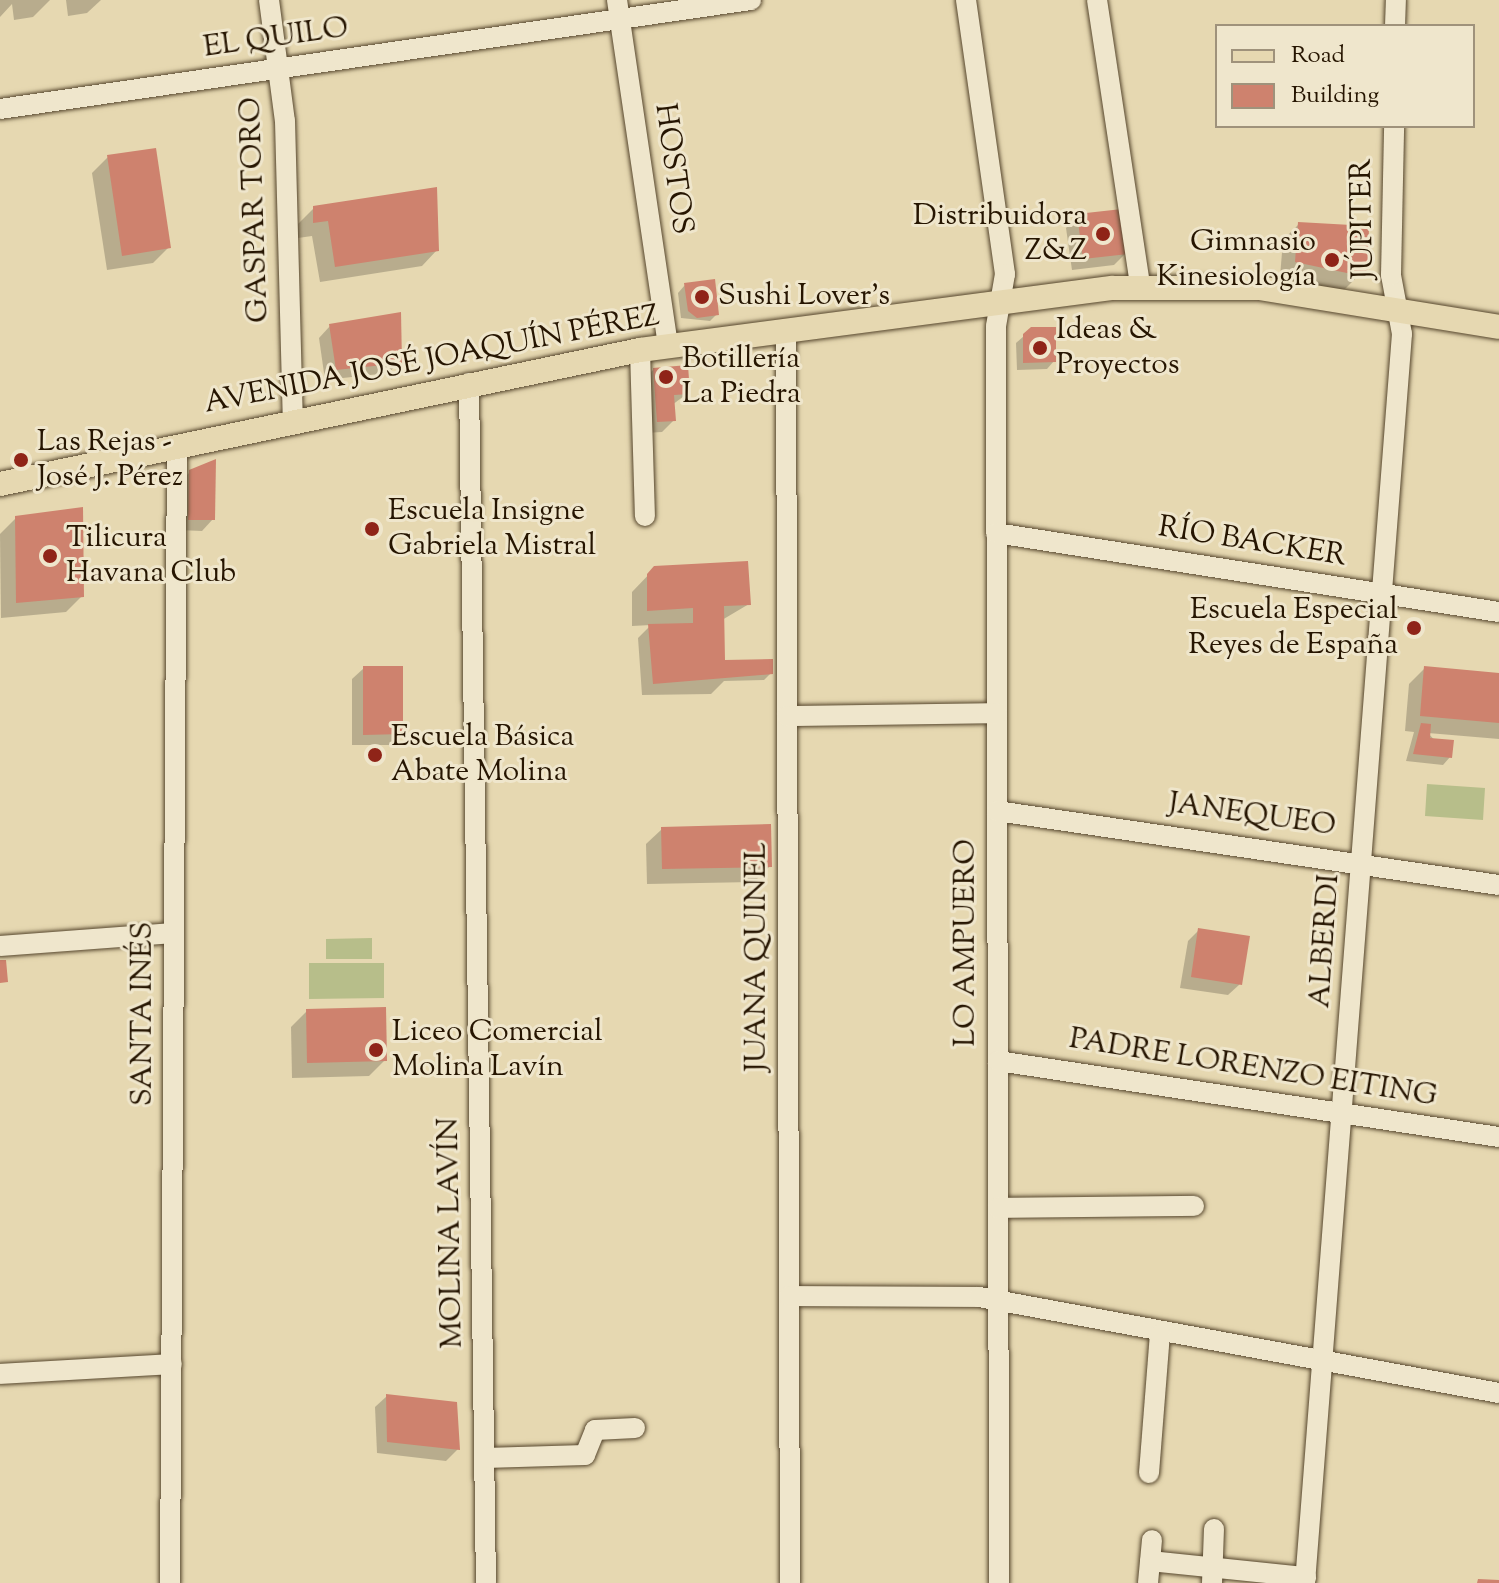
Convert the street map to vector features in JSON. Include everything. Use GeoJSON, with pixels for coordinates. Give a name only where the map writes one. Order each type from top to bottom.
{"type":"FeatureCollection","features":[{"type":"Feature","properties":{"kind":"main road","name":"AVENIDA JOSÉ JOAQUÍN PÉREZ"},"geometry":{"type":"LineString","coordinates":[[0,484],[293,419],[640,350],[1140,286],[1259,288],[1499,327]]}},
{"type":"Feature","properties":{"kind":"street","name":"GASPAR TORO"},"geometry":{"type":"LineString","coordinates":[[269,0],[278,69],[293,419]]}},
{"type":"Feature","properties":{"kind":"street","name":"EL QUILO"},"geometry":{"type":"LineString","coordinates":[[0,109],[278,69],[619,10],[751,0]]}},
{"type":"Feature","properties":{"kind":"street","name":"LO AMPUERO"},"geometry":{"type":"LineString","coordinates":[[966,0],[1005,274],[1001,303],[996,533],[999,1583]]}},
{"type":"Feature","properties":{"kind":"street"},"geometry":{"type":"LineString","coordinates":[[1097,0],[1140,286]]}},
{"type":"Feature","properties":{"kind":"street"},"geometry":{"type":"LineString","coordinates":[[1395,24],[1396,0]]}},
{"type":"Feature","properties":{"kind":"street","name":"HOSTOS"},"geometry":{"type":"LineString","coordinates":[[619,10],[668,346]]}},
{"type":"Feature","properties":{"kind":"street","name":"JÚPITER"},"geometry":{"type":"LineString","coordinates":[[1394,128],[1391,275],[1398,310]]}},
{"type":"Feature","properties":{"kind":"street","name":"ALBERDI"},"geometry":{"type":"LineString","coordinates":[[1150,1561],[1212,1575],[1306,1580],[1382,593],[1398,310]]}},
{"type":"Feature","properties":{"kind":"street","name":"JUANA QUINEL"},"geometry":{"type":"LineString","coordinates":[[786,331],[790,1583]]}},
{"type":"Feature","properties":{"kind":"street"},"geometry":{"type":"LineString","coordinates":[[640,350],[645,516]]}},
{"type":"Feature","properties":{"kind":"street","name":"MOLINA LAVÍN"},"geometry":{"type":"LineString","coordinates":[[469,383],[486,1583]]}},
{"type":"Feature","properties":{"kind":"street","name":"SANTA INÉS"},"geometry":{"type":"LineString","coordinates":[[170,1583],[177,445]]}},
{"type":"Feature","properties":{"kind":"street","name":"RÍO BACKER"},"geometry":{"type":"LineString","coordinates":[[996,533],[1499,612]]}},
{"type":"Feature","properties":{"kind":"street"},"geometry":{"type":"LineString","coordinates":[[787,716],[997,713]]}},
{"type":"Feature","properties":{"kind":"street","name":"JANEQUEO"},"geometry":{"type":"LineString","coordinates":[[997,811],[1362,862],[1499,885]]}},
{"type":"Feature","properties":{"kind":"street"},"geometry":{"type":"LineString","coordinates":[[0,946],[174,933]]}},
{"type":"Feature","properties":{"kind":"street","name":"PADRE LORENZO EITING"},"geometry":{"type":"LineString","coordinates":[[998,1061],[1499,1137]]}},
{"type":"Feature","properties":{"kind":"street"},"geometry":{"type":"LineString","coordinates":[[998,1208],[1194,1206]]}},
{"type":"Feature","properties":{"kind":"street"},"geometry":{"type":"LineString","coordinates":[[789,1296],[998,1303],[1499,1393]]}},
{"type":"Feature","properties":{"kind":"street"},"geometry":{"type":"LineString","coordinates":[[1149,1473],[1160,1334]]}},
{"type":"Feature","properties":{"kind":"street"},"geometry":{"type":"LineString","coordinates":[[0,1374],[172,1364]]}},
{"type":"Feature","properties":{"kind":"street"},"geometry":{"type":"LineString","coordinates":[[485,1458],[585,1455],[595,1430],[635,1428]]}},
{"type":"Feature","properties":{"kind":"street"},"geometry":{"type":"LineString","coordinates":[[1212,1575],[1214,1529]]}},
{"type":"Feature","properties":{"kind":"street"},"geometry":{"type":"LineString","coordinates":[[1148,1583],[1152,1540]]}},
{"type":"Feature","properties":{"kind":"green space"},"geometry":{"type":"Polygon","coordinates":[[[1427,784],[1485,788],[1483,820],[1425,816],[1427,784]]]}},
{"type":"Feature","properties":{"kind":"green space"},"geometry":{"type":"Polygon","coordinates":[[[372,938],[372,959],[326,959],[326,939],[372,938]]]}},
{"type":"Feature","properties":{"kind":"green space"},"geometry":{"type":"Polygon","coordinates":[[[309,963],[384,963],[384,998],[309,999],[309,963]]]}},
{"type":"Feature","properties":{"kind":"building"},"geometry":{"type":"Polygon","coordinates":[[[156,148],[171,248],[122,256],[107,155],[156,148]]]}},
{"type":"Feature","properties":{"kind":"building"},"geometry":{"type":"Polygon","coordinates":[[[437,187],[439,251],[335,267],[328,221],[313,223],[313,206],[437,187]]]}},
{"type":"Feature","properties":{"kind":"building","name":"Distribuidora Z&Z"},"geometry":{"type":"Polygon","coordinates":[[[1122,209],[1128,254],[1083,259],[1077,214],[1122,209]]]}},
{"type":"Feature","properties":{"kind":"building"},"geometry":{"type":"Polygon","coordinates":[[[1298,222],[1369,226],[1368,269],[1361,276],[1295,262],[1298,222]]]}},
{"type":"Feature","properties":{"kind":"building","name":"Sushi Lover's"},"geometry":{"type":"Polygon","coordinates":[[[715,279],[719,315],[697,318],[688,311],[684,283],[715,279]]]}},
{"type":"Feature","properties":{"kind":"building"},"geometry":{"type":"Polygon","coordinates":[[[401,312],[402,363],[336,370],[329,324],[401,312]]]}},
{"type":"Feature","properties":{"kind":"building","name":"Ideas & Proyectos"},"geometry":{"type":"Polygon","coordinates":[[[1031,327],[1056,327],[1056,362],[1023,363],[1023,334],[1031,327]]]}},
{"type":"Feature","properties":{"kind":"building"},"geometry":{"type":"Polygon","coordinates":[[[688,365],[690,394],[674,395],[676,421],[657,422],[653,368],[688,365]]]}},
{"type":"Feature","properties":{"kind":"building"},"geometry":{"type":"Polygon","coordinates":[[[216,459],[215,520],[188,520],[189,470],[216,459]]]}},
{"type":"Feature","properties":{"kind":"building","name":"Tilicura Havana Club"},"geometry":{"type":"Polygon","coordinates":[[[83,507],[84,597],[16,603],[15,516],[83,507]]]}},
{"type":"Feature","properties":{"kind":"building"},"geometry":{"type":"Polygon","coordinates":[[[748,561],[751,605],[724,606],[725,660],[773,659],[773,674],[653,684],[648,624],[693,623],[693,608],[647,611],[647,574],[654,566],[748,561]]]}},
{"type":"Feature","properties":{"kind":"building"},"geometry":{"type":"Polygon","coordinates":[[[363,666],[403,666],[403,734],[363,735],[363,666]]]}},
{"type":"Feature","properties":{"kind":"building"},"geometry":{"type":"Polygon","coordinates":[[[1424,666],[1499,673],[1499,723],[1420,716],[1424,666]]]}},
{"type":"Feature","properties":{"kind":"building"},"geometry":{"type":"Polygon","coordinates":[[[1421,723],[1431,724],[1430,738],[1454,740],[1452,758],[1413,754],[1421,723]]]}},
{"type":"Feature","properties":{"kind":"building"},"geometry":{"type":"Polygon","coordinates":[[[771,824],[772,867],[662,869],[661,827],[771,824]]]}},
{"type":"Feature","properties":{"kind":"building"},"geometry":{"type":"Polygon","coordinates":[[[1198,928],[1250,936],[1242,985],[1191,977],[1198,928]]]}},
{"type":"Feature","properties":{"kind":"building"},"geometry":{"type":"Polygon","coordinates":[[[0,960],[6,960],[8,982],[0,983],[0,960]]]}},
{"type":"Feature","properties":{"kind":"building"},"geometry":{"type":"Polygon","coordinates":[[[386,1007],[387,1061],[307,1063],[306,1009],[386,1007]]]}},
{"type":"Feature","properties":{"kind":"building"},"geometry":{"type":"Polygon","coordinates":[[[386,1394],[457,1402],[460,1450],[387,1442],[386,1394]]]}},
{"type":"Feature","properties":{"kind":"building"},"geometry":{"type":"Polygon","coordinates":[[[1478,1579],[1499,1580],[1499,1583],[1477,1583],[1478,1579]]]}},
{"type":"Feature","properties":{"kind":"place","name":"Distribuidora Z&Z"},"geometry":{"type":"Point","coordinates":[1103,234]}},
{"type":"Feature","properties":{"kind":"place","name":"Gimnasio Kinesiología"},"geometry":{"type":"Point","coordinates":[1332,260]}},
{"type":"Feature","properties":{"kind":"place","name":"Sushi Lover's"},"geometry":{"type":"Point","coordinates":[702,297]}},
{"type":"Feature","properties":{"kind":"place","name":"Ideas & Proyectos"},"geometry":{"type":"Point","coordinates":[1040,348]}},
{"type":"Feature","properties":{"kind":"place","name":"Botillería La Piedra"},"geometry":{"type":"Point","coordinates":[666,377]}},
{"type":"Feature","properties":{"kind":"place","name":"Las Rejas - José J. Pérez"},"geometry":{"type":"Point","coordinates":[21,460]}},
{"type":"Feature","properties":{"kind":"place","name":"Escuela Insigne Gabriela Mistral"},"geometry":{"type":"Point","coordinates":[372,529]}},
{"type":"Feature","properties":{"kind":"place","name":"Tilicura Havana Club"},"geometry":{"type":"Point","coordinates":[50,556]}},
{"type":"Feature","properties":{"kind":"place","name":"Escuela Especial Reyes de España"},"geometry":{"type":"Point","coordinates":[1414,628]}},
{"type":"Feature","properties":{"kind":"place","name":"Escuela Básica Abate Molina"},"geometry":{"type":"Point","coordinates":[375,755]}},
{"type":"Feature","properties":{"kind":"place","name":"Liceo Comercial Molina Lavín"},"geometry":{"type":"Point","coordinates":[376,1050]}}]}
